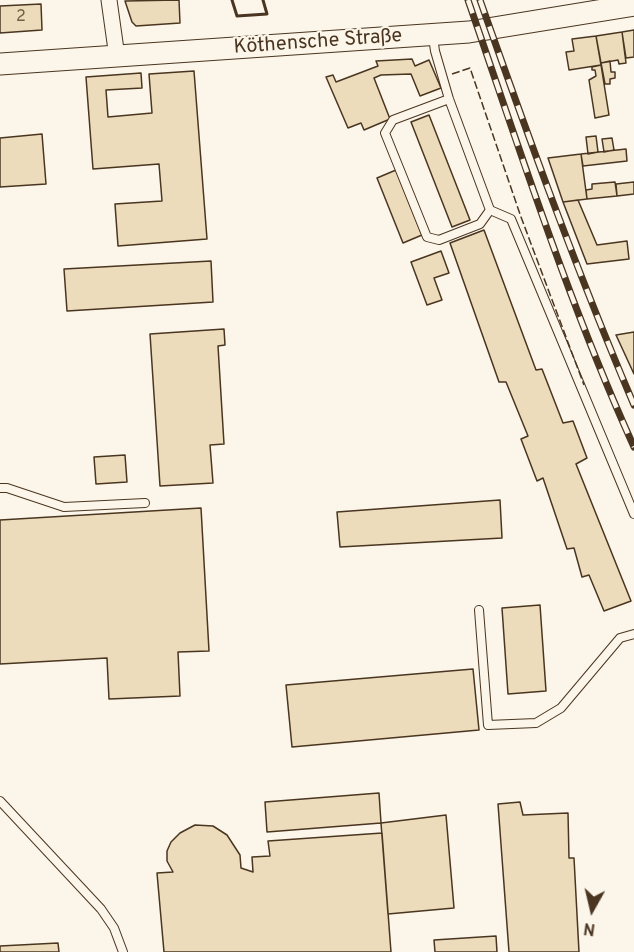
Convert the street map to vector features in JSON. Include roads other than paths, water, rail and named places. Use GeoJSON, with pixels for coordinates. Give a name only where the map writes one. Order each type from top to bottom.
{"type":"FeatureCollection","features":[{"type":"Feature","properties":{"kind":"main road","name":"Köthensche Straße"},"geometry":{"type":"LineString","coordinates":[[0,64],[433,35],[511,27],[634,5]]}},
{"type":"Feature","properties":{"kind":"street"},"geometry":{"type":"LineString","coordinates":[[109,0],[117,57]]}},
{"type":"Feature","properties":{"kind":"lane"},"geometry":{"type":"LineString","coordinates":[[433,35],[435,51],[449,99],[490,210],[511,219],[634,514]]}},
{"type":"Feature","properties":{"kind":"lane"},"geometry":{"type":"LineString","coordinates":[[449,99],[393,120],[385,133],[427,237],[439,240],[480,224],[490,210]]}},
{"type":"Feature","properties":{"kind":"lane"},"geometry":{"type":"LineString","coordinates":[[0,488],[7,488],[64,507],[145,503]]}},
{"type":"Feature","properties":{"kind":"lane"},"geometry":{"type":"LineString","coordinates":[[479,610],[488,725],[536,723],[561,708],[620,638],[634,634]]}},
{"type":"Feature","properties":{"kind":"lane"},"geometry":{"type":"LineString","coordinates":[[0,801],[101,909],[114,928],[123,952]]}},
{"type":"Feature","properties":{"kind":"railway"},"geometry":{"type":"LineString","coordinates":[[468,0],[566,281],[634,447]]}},
{"type":"Feature","properties":{"kind":"railway"},"geometry":{"type":"LineString","coordinates":[[480,0],[573,254],[634,405]]}}]}
